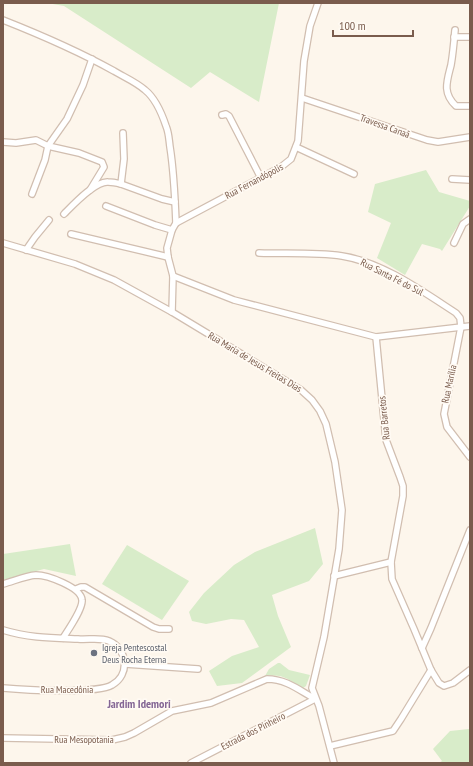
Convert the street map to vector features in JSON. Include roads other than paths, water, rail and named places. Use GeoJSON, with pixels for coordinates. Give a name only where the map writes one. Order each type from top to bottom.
{"type":"FeatureCollection","features":[{"type":"Feature","properties":{"kind":"street","name":"Rua Fernandópolis"},"geometry":{"type":"LineString","coordinates":[[176,223],[289,162],[294,155],[299,136],[306,44],[310,26],[318,3]]}},
{"type":"Feature","properties":{"kind":"street"},"geometry":{"type":"LineString","coordinates":[[3,20],[92,59],[145,90],[159,109],[167,127],[173,164],[176,223],[172,230],[168,248],[168,257],[173,276],[172,312]]}},
{"type":"Feature","properties":{"kind":"street"},"geometry":{"type":"LineString","coordinates":[[455,30],[451,65],[446,81],[447,94],[450,101],[456,106],[470,106]]}},
{"type":"Feature","properties":{"kind":"street"},"geometry":{"type":"LineString","coordinates":[[454,37],[470,37]]}},
{"type":"Feature","properties":{"kind":"street"},"geometry":{"type":"LineString","coordinates":[[32,194],[45,160],[48,146],[67,119],[83,85],[92,59]]}},
{"type":"Feature","properties":{"kind":"street","name":"Travessa Canaã"},"geometry":{"type":"LineString","coordinates":[[302,98],[427,140],[438,142],[470,137]]}},
{"type":"Feature","properties":{"kind":"street"},"geometry":{"type":"LineString","coordinates":[[222,116],[226,114],[229,116],[261,178]]}},
{"type":"Feature","properties":{"kind":"street"},"geometry":{"type":"LineString","coordinates":[[121,184],[124,159],[123,133]]}},
{"type":"Feature","properties":{"kind":"street"},"geometry":{"type":"LineString","coordinates":[[3,142],[16,143],[36,140],[48,146],[79,153],[102,162],[104,166],[90,190],[64,214]]}},
{"type":"Feature","properties":{"kind":"street"},"geometry":{"type":"LineString","coordinates":[[296,147],[354,174]]}},
{"type":"Feature","properties":{"kind":"street"},"geometry":{"type":"LineString","coordinates":[[452,180],[470,180]]}},
{"type":"Feature","properties":{"kind":"street"},"geometry":{"type":"LineString","coordinates":[[90,190],[108,182],[121,184],[162,199],[175,202]]}},
{"type":"Feature","properties":{"kind":"street"},"geometry":{"type":"LineString","coordinates":[[106,206],[172,230]]}},
{"type":"Feature","properties":{"kind":"street"},"geometry":{"type":"LineString","coordinates":[[454,243],[463,224],[470,219]]}},
{"type":"Feature","properties":{"kind":"street"},"geometry":{"type":"LineString","coordinates":[[26,250],[49,220]]}},
{"type":"Feature","properties":{"kind":"street"},"geometry":{"type":"LineString","coordinates":[[71,234],[168,257]]}},
{"type":"Feature","properties":{"kind":"street","name":"Rua Maria de Jesus Freitas Dias"},"geometry":{"type":"LineString","coordinates":[[3,243],[75,264],[98,273],[172,312],[302,390],[320,411],[326,424],[332,448],[342,510],[339,549],[324,637],[312,688],[319,706],[334,763]]}},
{"type":"Feature","properties":{"kind":"street","name":"Rua Santa Fé do Sul"},"geometry":{"type":"LineString","coordinates":[[259,253],[318,254],[342,256],[362,261],[404,281],[456,313],[460,318],[461,327]]}},
{"type":"Feature","properties":{"kind":"street"},"geometry":{"type":"LineString","coordinates":[[173,276],[234,300],[376,337],[470,326]]}},
{"type":"Feature","properties":{"kind":"street","name":"Rua Marília"},"geometry":{"type":"LineString","coordinates":[[461,327],[444,414],[447,427],[470,457]]}},
{"type":"Feature","properties":{"kind":"street","name":"Rua Barretos"},"geometry":{"type":"LineString","coordinates":[[376,337],[386,440],[403,486],[403,496],[391,562],[392,579],[430,670],[439,683],[444,686],[453,683],[470,670]]}},
{"type":"Feature","properties":{"kind":"street"},"geometry":{"type":"LineString","coordinates":[[422,648],[470,530]]}},
{"type":"Feature","properties":{"kind":"street"},"geometry":{"type":"LineString","coordinates":[[334,576],[391,562]]}},
{"type":"Feature","properties":{"kind":"street"},"geometry":{"type":"LineString","coordinates":[[3,584],[26,577],[40,575],[76,589],[81,596],[81,605],[63,638]]}},
{"type":"Feature","properties":{"kind":"street"},"geometry":{"type":"LineString","coordinates":[[76,589],[85,587],[153,627],[159,629],[169,629]]}},
{"type":"Feature","properties":{"kind":"street"},"geometry":{"type":"LineString","coordinates":[[3,630],[22,636],[38,638],[99,639],[109,641],[119,649],[124,656],[125,664],[198,669]]}},
{"type":"Feature","properties":{"kind":"street","name":"Rua Macedônia"},"geometry":{"type":"LineString","coordinates":[[3,688],[86,690],[105,688],[117,682],[123,673],[125,664]]}},
{"type":"Feature","properties":{"kind":"street"},"geometry":{"type":"LineString","coordinates":[[330,746],[392,731],[401,719],[430,670]]}},
{"type":"Feature","properties":{"kind":"street","name":"Rua Mesopotania"},"geometry":{"type":"LineString","coordinates":[[3,738],[112,740],[125,737],[172,711],[211,703],[267,679],[276,679],[289,683],[315,699]]}},
{"type":"Feature","properties":{"kind":"street","name":"Estrada dos Pinheiro"},"geometry":{"type":"LineString","coordinates":[[191,763],[315,699]]}},
{"type":"Feature","properties":{"kind":"place","name":"Igreja Pentescostal Deus Rocha Eterna"},"geometry":{"type":"Point","coordinates":[94,653]}},
{"type":"Feature","properties":{"kind":"district","name":"Jardim Idemori"},"geometry":{"type":"Point","coordinates":[139,703]}}]}
